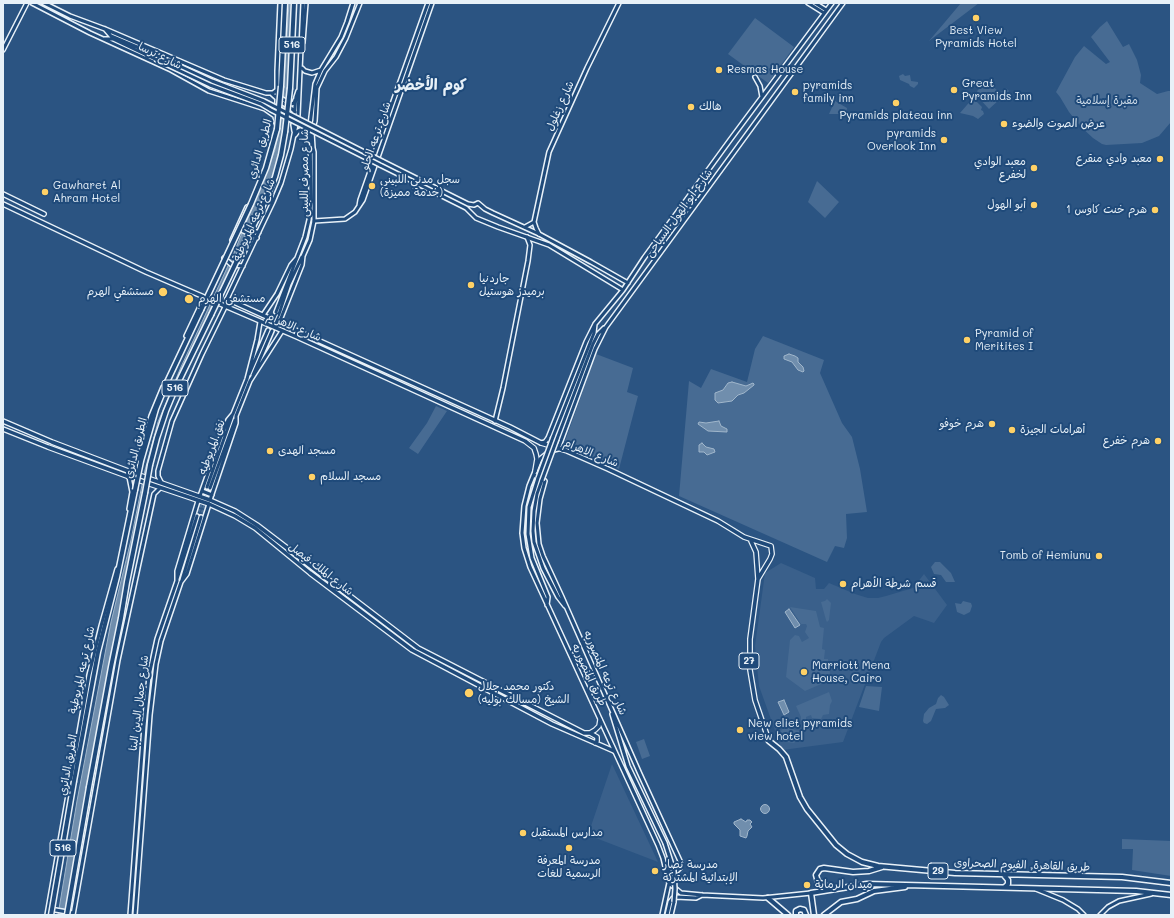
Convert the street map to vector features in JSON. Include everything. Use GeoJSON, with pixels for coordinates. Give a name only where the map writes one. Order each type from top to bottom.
{"type":"FeatureCollection","features":[{"type":"Feature","properties":{"kind":"highway","name":"الطريق الدائري"},"geometry":{"type":"LineString","coordinates":[[51,915],[93,676],[117,577],[143,450],[156,409],[167,382],[255,195],[269,158],[277,129],[280,104],[285,3]]}},
{"type":"Feature","properties":{"kind":"highway","name":"الطريق الدائري"},"geometry":{"type":"LineString","coordinates":[[67,915],[111,667],[154,447],[162,420],[176,386],[258,216],[275,177],[288,114],[294,3]]}},
{"type":"Feature","properties":{"kind":"highway","name":"طريق القاهرة, الفيوم الصحراوى"},"geometry":{"type":"LineString","coordinates":[[770,741],[784,753],[802,801],[833,841],[857,860],[868,864],[884,867],[956,873],[1122,877],[1171,883]]}},
{"type":"Feature","properties":{"kind":"highway"},"geometry":{"type":"LineString","coordinates":[[834,889],[818,882],[816,875],[818,871],[824,868],[842,872],[858,872],[884,867]]}},
{"type":"Feature","properties":{"kind":"highway"},"geometry":{"type":"LineString","coordinates":[[1003,874],[1007,876],[1008,880],[1008,884],[1004,888]]}},
{"type":"Feature","properties":{"kind":"highway","name":"طريق القاهرة, الفيوم الصحراوى"},"geometry":{"type":"LineString","coordinates":[[812,893],[867,884],[1155,893],[1171,895]]}},
{"type":"Feature","properties":{"kind":"highway"},"geometry":{"type":"LineString","coordinates":[[824,915],[841,902],[857,899],[868,893],[919,885]]}},
{"type":"Feature","properties":{"kind":"highway"},"geometry":{"type":"LineString","coordinates":[[812,893],[814,915]]}},
{"type":"Feature","properties":{"kind":"highway"},"geometry":{"type":"LineString","coordinates":[[768,898],[788,915]]}},
{"type":"Feature","properties":{"kind":"highway"},"geometry":{"type":"LineString","coordinates":[[796,915],[796,911],[801,909],[804,910],[806,915]]}},
{"type":"Feature","properties":{"kind":"main road"},"geometry":{"type":"LineString","coordinates":[[3,50],[27,3]]}},
{"type":"Feature","properties":{"kind":"main road","name":"شارع ترسا"},"geometry":{"type":"LineString","coordinates":[[32,3],[104,39],[166,67],[209,90],[254,105],[272,114],[276,123]]}},
{"type":"Feature","properties":{"kind":"main road","name":"شارع ترسا"},"geometry":{"type":"LineString","coordinates":[[44,3],[70,16],[105,29],[224,80],[272,94]]}},
{"type":"Feature","properties":{"kind":"main road","name":"شارع ترعه المريوطية"},"geometry":{"type":"LineString","coordinates":[[242,266],[232,265],[224,257],[265,167],[276,123],[280,3]]}},
{"type":"Feature","properties":{"kind":"main road","name":"شارع ترعه المريوطية"},"geometry":{"type":"LineString","coordinates":[[227,299],[257,238],[281,183],[294,134],[298,115],[304,3]]}},
{"type":"Feature","properties":{"kind":"main road","name":"شارع مصرف اللبينى"},"geometry":{"type":"LineString","coordinates":[[264,315],[277,294],[292,263],[298,256],[307,230],[310,210],[310,133],[314,89],[321,70],[341,37],[353,3]]}},
{"type":"Feature","properties":{"kind":"main road","name":"شارع مصرف اللبينى"},"geometry":{"type":"LineString","coordinates":[[279,323],[302,265],[303,256],[310,240],[314,221],[314,152],[312,132],[317,88],[325,71],[336,57],[346,38],[360,3]]}},
{"type":"Feature","properties":{"kind":"main road","name":"شارع ترعه الحلو"},"geometry":{"type":"LineString","coordinates":[[359,206],[373,163],[375,152],[428,3]]}},
{"type":"Feature","properties":{"kind":"main road","name":"شارع ترعه الحلو"},"geometry":{"type":"LineString","coordinates":[[314,221],[345,218],[353,214],[363,200],[432,3]]}},
{"type":"Feature","properties":{"kind":"main road","name":"شارع زغلول"},"geometry":{"type":"LineString","coordinates":[[534,222],[549,152],[587,68],[619,3]]}},
{"type":"Feature","properties":{"kind":"main road"},"geometry":{"type":"LineString","coordinates":[[808,3],[815,5],[825,12]]}},
{"type":"Feature","properties":{"kind":"main road","name":"شارع أبو الهول السياحى"},"geometry":{"type":"LineString","coordinates":[[548,438],[586,342],[595,324],[623,290],[673,218],[832,3]]}},
{"type":"Feature","properties":{"kind":"main road","name":"شارع أبو الهول السياحى"},"geometry":{"type":"LineString","coordinates":[[558,447],[595,349],[606,327],[843,3]]}},
{"type":"Feature","properties":{"kind":"main road"},"geometry":{"type":"LineString","coordinates":[[303,16],[302,68],[307,72],[312,73],[321,70]]}},
{"type":"Feature","properties":{"kind":"main road"},"geometry":{"type":"LineString","coordinates":[[105,29],[111,36],[156,57],[212,82],[264,100],[468,204],[475,205],[478,203],[485,209],[539,234],[628,283]]}},
{"type":"Feature","properties":{"kind":"main road"},"geometry":{"type":"LineString","coordinates":[[104,39],[112,39],[156,57],[216,88],[261,104],[466,208],[473,213],[476,218],[553,247],[623,290]]}},
{"type":"Feature","properties":{"kind":"main road"},"geometry":{"type":"LineString","coordinates":[[755,77],[760,86],[762,97]]}},
{"type":"Feature","properties":{"kind":"main road"},"geometry":{"type":"LineString","coordinates":[[277,90],[272,94],[290,105],[295,112]]}},
{"type":"Feature","properties":{"kind":"main road"},"geometry":{"type":"LineString","coordinates":[[290,105],[294,103],[299,90]]}},
{"type":"Feature","properties":{"kind":"main road"},"geometry":{"type":"LineString","coordinates":[[254,105],[262,99],[261,92]]}},
{"type":"Feature","properties":{"kind":"main road"},"geometry":{"type":"LineString","coordinates":[[296,97],[293,124],[294,134],[304,129],[310,133]]}},
{"type":"Feature","properties":{"kind":"main road"},"geometry":{"type":"LineString","coordinates":[[3,194],[44,214]]}},
{"type":"Feature","properties":{"kind":"main road"},"geometry":{"type":"LineString","coordinates":[[684,203],[683,207],[685,210],[688,211],[692,209]]}},
{"type":"Feature","properties":{"kind":"main road","name":"شارع الاهرام"},"geometry":{"type":"LineString","coordinates":[[3,204],[146,272],[282,331],[531,445],[534,448],[537,459],[535,471]]}},
{"type":"Feature","properties":{"kind":"main road"},"geometry":{"type":"LineString","coordinates":[[673,218],[681,215],[683,218],[681,225]]}},
{"type":"Feature","properties":{"kind":"main road"},"geometry":{"type":"LineString","coordinates":[[525,227],[534,222],[539,234]]}},
{"type":"Feature","properties":{"kind":"main road"},"geometry":{"type":"LineString","coordinates":[[240,223],[254,232],[259,232]]}},
{"type":"Feature","properties":{"kind":"main road"},"geometry":{"type":"LineString","coordinates":[[237,229],[241,229],[257,238]]}},
{"type":"Feature","properties":{"kind":"main road"},"geometry":{"type":"LineString","coordinates":[[495,421],[503,388],[530,245],[527,237]]}},
{"type":"Feature","properties":{"kind":"main road"},"geometry":{"type":"LineString","coordinates":[[530,245],[536,240]]}},
{"type":"Feature","properties":{"kind":"main road"},"geometry":{"type":"LineString","coordinates":[[298,256],[278,313],[303,256]]}},
{"type":"Feature","properties":{"kind":"main road"},"geometry":{"type":"LineString","coordinates":[[614,284],[618,281],[618,278]]}},
{"type":"Feature","properties":{"kind":"main road"},"geometry":{"type":"LineString","coordinates":[[134,473],[155,404],[204,298]]}},
{"type":"Feature","properties":{"kind":"main road","name":"شارع الاهرام"},"geometry":{"type":"LineString","coordinates":[[227,299],[541,443],[558,447],[604,467],[712,518],[750,540],[771,546],[772,554],[758,579]]}},
{"type":"Feature","properties":{"kind":"main road"},"geometry":{"type":"LineString","coordinates":[[161,482],[158,472],[172,421],[225,307]]}},
{"type":"Feature","properties":{"kind":"main road"},"geometry":{"type":"LineString","coordinates":[[249,379],[258,340],[260,322]]}},
{"type":"Feature","properties":{"kind":"main road"},"geometry":{"type":"LineString","coordinates":[[548,605],[548,597],[534,564],[529,546],[529,507],[544,460],[594,333],[595,324]]}},
{"type":"Feature","properties":{"kind":"main road"},"geometry":{"type":"LineString","coordinates":[[567,608],[558,597],[543,568],[537,552],[533,530],[534,505],[538,490],[593,344],[600,332],[606,327]]}},
{"type":"Feature","properties":{"kind":"main road"},"geometry":{"type":"LineString","coordinates":[[210,500],[236,423],[235,415],[270,331]]}},
{"type":"Feature","properties":{"kind":"main road"},"geometry":{"type":"LineString","coordinates":[[249,379],[282,331]]}},
{"type":"Feature","properties":{"kind":"main road"},"geometry":{"type":"LineString","coordinates":[[415,392],[418,390],[419,386]]}},
{"type":"Feature","properties":{"kind":"main road"},"geometry":{"type":"LineString","coordinates":[[427,397],[426,394],[429,391]]}},
{"type":"Feature","properties":{"kind":"main road"},"geometry":{"type":"LineString","coordinates":[[200,496],[228,420],[235,415]]}},
{"type":"Feature","properties":{"kind":"main road","name":"نفق المريوطيه"},"geometry":{"type":"LineString","coordinates":[[209,487],[235,415]]}},
{"type":"Feature","properties":{"kind":"main road","name":"شارع الملك فيصل"},"geometry":{"type":"LineString","coordinates":[[3,421],[52,442],[200,496],[245,516],[418,648],[560,722],[584,733],[590,733]]}},
{"type":"Feature","properties":{"kind":"main road","name":"شارع الملك فيصل"},"geometry":{"type":"LineString","coordinates":[[3,429],[148,484],[209,504],[235,516],[248,524],[334,591],[423,657],[552,724],[614,751]]}},
{"type":"Feature","properties":{"kind":"main road"},"geometry":{"type":"LineString","coordinates":[[541,443],[545,442],[548,438],[551,444],[558,447]]}},
{"type":"Feature","properties":{"kind":"main road","name":"طريق المنصوريه"},"geometry":{"type":"LineString","coordinates":[[558,447],[542,456],[533,476],[524,506],[522,533],[524,548],[528,563],[658,845],[669,883],[662,915]]}},
{"type":"Feature","properties":{"kind":"main road","name":"شارع ترعه المنصوريه"},"geometry":{"type":"LineString","coordinates":[[533,476],[539,475],[545,481],[537,516],[539,544],[547,567],[567,608],[681,863],[680,868],[677,871],[672,872],[666,870]]}},
{"type":"Feature","properties":{"kind":"main road","name":"شارع ترعه المريوطية"},"geometry":{"type":"LineString","coordinates":[[47,915],[89,675],[100,626],[115,577],[127,521],[132,492],[129,477]]}},
{"type":"Feature","properties":{"kind":"main road"},"geometry":{"type":"LineString","coordinates":[[48,909],[73,914],[90,828],[118,660],[128,626],[154,494],[160,487]]}},
{"type":"Feature","properties":{"kind":"main road"},"geometry":{"type":"LineString","coordinates":[[202,491],[212,495]]}},
{"type":"Feature","properties":{"kind":"main road","name":"شارع جمال الدين البنا"},"geometry":{"type":"LineString","coordinates":[[130,915],[147,693],[157,639],[177,581],[177,571],[198,500]]}},
{"type":"Feature","properties":{"kind":"main road","name":"شارع جمال الدين البنا"},"geometry":{"type":"LineString","coordinates":[[135,915],[150,714],[157,660],[161,641],[181,582],[187,574],[209,504]]}},
{"type":"Feature","properties":{"kind":"main road"},"geometry":{"type":"LineString","coordinates":[[177,581],[199,516],[181,582]]}},
{"type":"Feature","properties":{"kind":"main road","name":"27"},"geometry":{"type":"LineString","coordinates":[[750,540],[756,552],[758,579],[750,639],[750,670],[755,700],[770,741]]}},
{"type":"Feature","properties":{"kind":"main road"},"geometry":{"type":"LineString","coordinates":[[334,591],[337,591],[338,588]]}},
{"type":"Feature","properties":{"kind":"main road"},"geometry":{"type":"LineString","coordinates":[[344,598],[344,595],[347,594]]}},
{"type":"Feature","properties":{"kind":"main road"},"geometry":{"type":"LineString","coordinates":[[612,710],[613,718],[628,766],[671,860],[674,871],[675,889],[671,915]]}},
{"type":"Feature","properties":{"kind":"main road"},"geometry":{"type":"LineString","coordinates":[[595,743],[597,741],[597,737],[590,733],[597,728],[600,720]]}},
{"type":"Feature","properties":{"kind":"main road"},"geometry":{"type":"LineString","coordinates":[[140,775],[142,781],[146,776]]}},
{"type":"Feature","properties":{"kind":"main road"},"geometry":{"type":"LineString","coordinates":[[138,795],[140,793],[142,794],[144,802]]}},
{"type":"Feature","properties":{"kind":"main road"},"geometry":{"type":"LineString","coordinates":[[669,883],[681,893],[702,895],[768,898],[812,893]]}},
{"type":"Feature","properties":{"kind":"main road"},"geometry":{"type":"LineString","coordinates":[[1036,889],[1063,900],[1078,909],[1084,915]]}},
{"type":"Feature","properties":{"kind":"main road"},"geometry":{"type":"LineString","coordinates":[[1100,915],[1108,907],[1119,901],[1155,893]]}},
{"type":"Feature","properties":{"kind":"main road"},"geometry":{"type":"LineString","coordinates":[[667,915],[670,902],[674,897],[696,898],[702,895]]}},
{"type":"Feature","properties":{"kind":"shaded area"},"geometry":{"type":"Polygon","coordinates":[[[289,3],[296,3],[288,124],[281,159],[272,187],[168,409],[155,446],[126,589],[111,653],[65,915],[58,915],[77,801],[111,622],[131,540],[145,470],[158,422],[181,367],[234,253],[275,150],[282,114],[289,3]]]}},
{"type":"Feature","properties":{"kind":"shaded area"},"geometry":{"type":"Polygon","coordinates":[[[789,354],[798,358],[798,362],[803,367],[803,372],[798,370],[792,362],[784,359],[784,356],[789,354]]]}},
{"type":"Feature","properties":{"kind":"shaded area"},"geometry":{"type":"Polygon","coordinates":[[[732,382],[746,386],[753,383],[754,385],[744,393],[738,395],[732,401],[718,403],[715,400],[715,393],[723,390],[728,383],[732,382]]]}},
{"type":"Feature","properties":{"kind":"shaded area"},"geometry":{"type":"Polygon","coordinates":[[[719,421],[721,426],[727,429],[727,432],[708,431],[698,424],[699,422],[706,423],[719,421]]]}},
{"type":"Feature","properties":{"kind":"shaded area"},"geometry":{"type":"Polygon","coordinates":[[[702,443],[706,447],[714,449],[715,452],[707,455],[704,452],[699,452],[699,445],[702,443]]]}},
{"type":"Feature","properties":{"kind":"shaded area"},"geometry":{"type":"Polygon","coordinates":[[[781,563],[815,578],[816,589],[824,589],[829,583],[868,598],[878,598],[913,588],[924,574],[947,605],[934,623],[914,616],[884,638],[881,642],[843,742],[782,750],[759,686],[755,646],[765,573],[781,563]]]}},
{"type":"Feature","properties":{"kind":"shaded area"},"geometry":{"type":"Polygon","coordinates":[[[789,609],[800,625],[795,628],[785,612],[789,609]]]}},
{"type":"Feature","properties":{"kind":"shaded area"},"geometry":{"type":"Polygon","coordinates":[[[784,700],[789,712],[784,715],[778,702],[784,700]]]}},
{"type":"Feature","properties":{"kind":"shaded area"},"geometry":{"type":"Polygon","coordinates":[[[612,764],[658,862],[588,835],[612,764]]]}},
{"type":"Feature","properties":{"kind":"shaded area"},"geometry":{"type":"Polygon","coordinates":[[[765,804],[770,809],[765,814],[760,809],[765,804]]]}},
{"type":"Feature","properties":{"kind":"shaded area"},"geometry":{"type":"Polygon","coordinates":[[[741,819],[746,822],[747,820],[750,820],[752,822],[750,824],[752,827],[748,831],[746,838],[740,836],[740,830],[734,824],[734,822],[741,819]]]}},
{"type":"Feature","properties":{"kind":"green space"},"geometry":{"type":"Polygon","coordinates":[[[961,3],[979,3],[929,41],[961,3]]]}},
{"type":"Feature","properties":{"kind":"green space"},"geometry":{"type":"Polygon","coordinates":[[[755,18],[794,47],[768,83],[728,54],[755,18]]]}},
{"type":"Feature","properties":{"kind":"green space","name":"مقبرة إسلامية"},"geometry":{"type":"Polygon","coordinates":[[[1107,21],[1123,47],[1129,44],[1137,60],[1141,75],[1140,83],[1157,94],[1171,91],[1171,122],[1159,136],[1142,143],[1102,144],[1081,127],[1056,92],[1075,57],[1084,46],[1106,64],[1110,62],[1091,37],[1107,21]]]}},
{"type":"Feature","properties":{"kind":"green space"},"geometry":{"type":"Polygon","coordinates":[[[903,74],[905,76],[910,75],[911,81],[918,82],[918,84],[914,88],[900,80],[899,76],[903,74]]]}},
{"type":"Feature","properties":{"kind":"green space"},"geometry":{"type":"Polygon","coordinates":[[[987,81],[1000,93],[1006,88],[1009,91],[989,109],[976,95],[978,93],[977,91],[987,81]]]}},
{"type":"Feature","properties":{"kind":"green space"},"geometry":{"type":"Polygon","coordinates":[[[973,98],[982,107],[981,110],[984,114],[978,119],[973,116],[960,113],[973,98]]]}},
{"type":"Feature","properties":{"kind":"green space"},"geometry":{"type":"Polygon","coordinates":[[[835,101],[847,108],[846,114],[829,114],[835,101]]]}},
{"type":"Feature","properties":{"kind":"green space"},"geometry":{"type":"Polygon","coordinates":[[[817,181],[839,202],[825,218],[808,202],[817,181]]]}},
{"type":"Feature","properties":{"kind":"green space"},"geometry":{"type":"Polygon","coordinates":[[[763,336],[824,360],[820,373],[842,423],[852,437],[860,469],[867,512],[846,514],[847,538],[844,548],[835,546],[827,562],[679,496],[689,381],[701,388],[711,369],[747,382],[755,349],[763,336]]]}},
{"type":"Feature","properties":{"kind":"green space"},"geometry":{"type":"Polygon","coordinates":[[[596,354],[633,368],[627,392],[638,396],[619,469],[564,444],[596,354]]]}},
{"type":"Feature","properties":{"kind":"green space"},"geometry":{"type":"Polygon","coordinates":[[[436,406],[447,411],[418,454],[409,448],[427,423],[436,406]]]}},
{"type":"Feature","properties":{"kind":"green space"},"geometry":{"type":"Polygon","coordinates":[[[935,562],[940,562],[951,573],[955,582],[946,582],[941,575],[934,574],[931,567],[935,562]]]}},
{"type":"Feature","properties":{"kind":"green space"},"geometry":{"type":"Polygon","coordinates":[[[827,599],[831,603],[829,620],[827,622],[821,602],[827,599]]]}},
{"type":"Feature","properties":{"kind":"green space"},"geometry":{"type":"Polygon","coordinates":[[[963,601],[971,603],[972,606],[970,612],[964,615],[957,612],[955,603],[961,604],[963,601]]]}},
{"type":"Feature","properties":{"kind":"green space"},"geometry":{"type":"Polygon","coordinates":[[[790,607],[816,611],[820,627],[824,628],[822,649],[825,650],[824,659],[828,659],[828,668],[830,672],[828,681],[805,691],[786,677],[790,640],[795,635],[799,636],[802,642],[809,638],[805,632],[807,626],[806,624],[801,624],[790,607]]]}},
{"type":"Feature","properties":{"kind":"green space"},"geometry":{"type":"Polygon","coordinates":[[[866,686],[882,687],[879,711],[859,707],[866,686]]]}},
{"type":"Feature","properties":{"kind":"green space"},"geometry":{"type":"Polygon","coordinates":[[[829,692],[832,701],[829,714],[823,715],[821,719],[812,718],[811,715],[806,717],[804,722],[801,722],[801,717],[796,706],[829,692]]]}},
{"type":"Feature","properties":{"kind":"green space"},"geometry":{"type":"Polygon","coordinates":[[[941,695],[949,705],[945,708],[936,709],[931,721],[927,724],[924,723],[924,714],[929,708],[936,704],[941,695]]]}},
{"type":"Feature","properties":{"kind":"green space"},"geometry":{"type":"Polygon","coordinates":[[[789,722],[789,726],[793,727],[794,730],[801,731],[801,735],[794,743],[786,742],[781,735],[781,731],[785,726],[785,723],[789,722]]]}},
{"type":"Feature","properties":{"kind":"green space"},"geometry":{"type":"Polygon","coordinates":[[[644,739],[650,756],[642,759],[636,742],[644,739]]]}},
{"type":"Feature","properties":{"kind":"green space"},"geometry":{"type":"Polygon","coordinates":[[[1122,839],[1171,841],[1171,876],[1132,870],[1133,849],[1122,849],[1122,839]]]}},
{"type":"Feature","properties":{"kind":"tunnel"},"geometry":{"type":"LineString","coordinates":[[268,330],[276,312]]}},
{"type":"Feature","properties":{"kind":"tunnel"},"geometry":{"type":"LineString","coordinates":[[273,328],[279,314]]}},
{"type":"Feature","properties":{"kind":"tunnel"},"geometry":{"type":"LineString","coordinates":[[197,516],[207,487]]}},
{"type":"Feature","properties":{"kind":"tunnel"},"geometry":{"type":"LineString","coordinates":[[201,517],[210,488]]}},
{"type":"Feature","properties":{"kind":"place","name":"Best View Pyramids Hotel"},"geometry":{"type":"Point","coordinates":[976,18]}},
{"type":"Feature","properties":{"kind":"place","name":"Resmas House"},"geometry":{"type":"Point","coordinates":[719,70]}},
{"type":"Feature","properties":{"kind":"place","name":"Great Pyramids Inn"},"geometry":{"type":"Point","coordinates":[954,90]}},
{"type":"Feature","properties":{"kind":"place","name":"pyramids family inn"},"geometry":{"type":"Point","coordinates":[795,92]}},
{"type":"Feature","properties":{"kind":"place","name":"Pyramids plateau inn"},"geometry":{"type":"Point","coordinates":[896,103]}},
{"type":"Feature","properties":{"kind":"place","name":"هالك"},"geometry":{"type":"Point","coordinates":[691,107]}},
{"type":"Feature","properties":{"kind":"place","name":"عرض الصوت والضوء"},"geometry":{"type":"Point","coordinates":[1004,124]}},
{"type":"Feature","properties":{"kind":"place","name":"pyramids Overlook Inn"},"geometry":{"type":"Point","coordinates":[944,140]}},
{"type":"Feature","properties":{"kind":"place","name":"معبد وادي منقرع"},"geometry":{"type":"Point","coordinates":[1160,159]}},
{"type":"Feature","properties":{"kind":"place","name":"معبد الوادي لخفرع"},"geometry":{"type":"Point","coordinates":[1034,168]}},
{"type":"Feature","properties":{"kind":"place","name":"سجل مدني اللبيني (خدمة مميزة)"},"geometry":{"type":"Point","coordinates":[372,186]}},
{"type":"Feature","properties":{"kind":"place","name":"Gawharet Al Ahram Hotel"},"geometry":{"type":"Point","coordinates":[45,192]}},
{"type":"Feature","properties":{"kind":"place","name":"أبو الهول"},"geometry":{"type":"Point","coordinates":[1034,205]}},
{"type":"Feature","properties":{"kind":"place","name":"هرم خنت كاوس 1"},"geometry":{"type":"Point","coordinates":[1155,210]}},
{"type":"Feature","properties":{"kind":"place","name":"جاردنيا برميدز هوستيل"},"geometry":{"type":"Point","coordinates":[471,285]}},
{"type":"Feature","properties":{"kind":"place","name":"مستشفي الهرم"},"geometry":{"type":"Point","coordinates":[163,292]}},
{"type":"Feature","properties":{"kind":"place","name":"مستشفى الهرم"},"geometry":{"type":"Point","coordinates":[189,299]}},
{"type":"Feature","properties":{"kind":"place","name":"Pyramid of Meritites I"},"geometry":{"type":"Point","coordinates":[967,340]}},
{"type":"Feature","properties":{"kind":"place","name":"هرم خوفو"},"geometry":{"type":"Point","coordinates":[992,424]}},
{"type":"Feature","properties":{"kind":"place","name":"أهرامات الجيزة"},"geometry":{"type":"Point","coordinates":[1012,430]}},
{"type":"Feature","properties":{"kind":"place","name":"هرم خفرع"},"geometry":{"type":"Point","coordinates":[1158,441]}},
{"type":"Feature","properties":{"kind":"place","name":"مسجد الهدى"},"geometry":{"type":"Point","coordinates":[270,451]}},
{"type":"Feature","properties":{"kind":"place","name":"مسجد السلام"},"geometry":{"type":"Point","coordinates":[312,477]}},
{"type":"Feature","properties":{"kind":"place","name":"Tomb of Hemiunu"},"geometry":{"type":"Point","coordinates":[1099,556]}},
{"type":"Feature","properties":{"kind":"place","name":"قسم شرطة الأهرام"},"geometry":{"type":"Point","coordinates":[843,584]}},
{"type":"Feature","properties":{"kind":"place","name":"Marriott Mena House, Cairo"},"geometry":{"type":"Point","coordinates":[804,672]}},
{"type":"Feature","properties":{"kind":"place","name":"دكتور محمد جلال الشيخ (مسالك بوليه)"},"geometry":{"type":"Point","coordinates":[469,693]}},
{"type":"Feature","properties":{"kind":"place","name":"New eliet pyramids view hotel"},"geometry":{"type":"Point","coordinates":[740,730]}},
{"type":"Feature","properties":{"kind":"place","name":"مدارس المستقبل"},"geometry":{"type":"Point","coordinates":[523,833]}},
{"type":"Feature","properties":{"kind":"place","name":"مدرسة المعرفة الرسمية للغات"},"geometry":{"type":"Point","coordinates":[569,848]}},
{"type":"Feature","properties":{"kind":"place","name":"مدرسة نصار الإبتدائية المشتركة"},"geometry":{"type":"Point","coordinates":[655,871]}},
{"type":"Feature","properties":{"kind":"place","name":"ميدان الرماية"},"geometry":{"type":"Point","coordinates":[807,885]}},
{"type":"Feature","properties":{"kind":"district","name":"كوم الأخضر"},"geometry":{"type":"Point","coordinates":[431,85]}}]}
